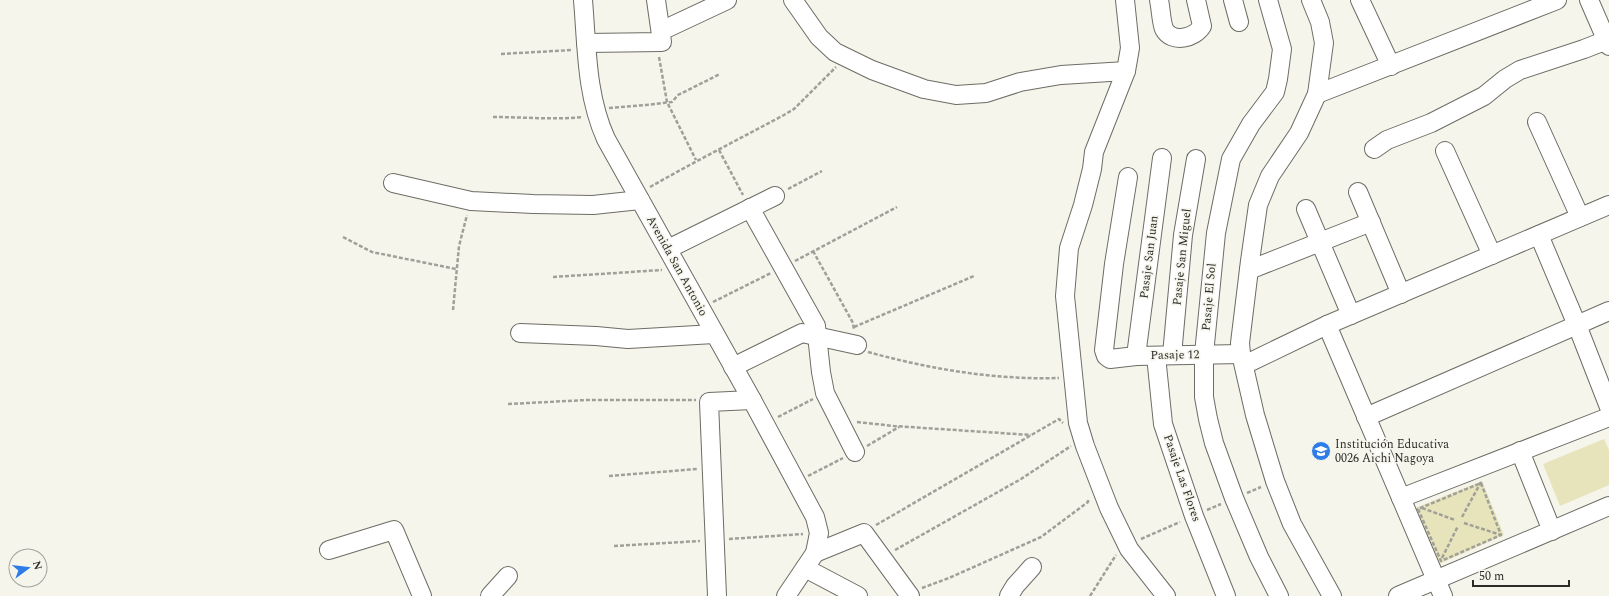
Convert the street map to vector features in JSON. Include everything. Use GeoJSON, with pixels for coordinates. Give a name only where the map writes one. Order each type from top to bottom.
{"type":"FeatureCollection","features":[{"type":"Feature","properties":{"kind":"street","name":"Avenida San Antonio"},"geometry":{"type":"LineString","coordinates":[[583,0],[590,81],[596,112],[606,139],[752,400],[815,517],[819,533],[815,553]]}},
{"type":"Feature","properties":{"kind":"street"},"geometry":{"type":"LineString","coordinates":[[656,0],[659,39]]}},
{"type":"Feature","properties":{"kind":"street"},"geometry":{"type":"LineString","coordinates":[[586,46],[659,39],[727,0]]}},
{"type":"Feature","properties":{"kind":"street"},"geometry":{"type":"LineString","coordinates":[[793,0],[819,36],[835,52],[872,70],[924,89],[956,95],[986,93],[1020,82],[1061,75],[1126,71]]}},
{"type":"Feature","properties":{"kind":"street"},"geometry":{"type":"LineString","coordinates":[[1126,0],[1130,48],[1126,71],[1094,152],[1092,169],[1083,205],[1069,248],[1065,296],[1078,422],[1109,508],[1125,541],[1166,596]]}},
{"type":"Feature","properties":{"kind":"street"},"geometry":{"type":"LineString","coordinates":[[1159,0],[1164,28],[1171,35],[1185,38],[1195,34],[1202,26],[1196,0]]}},
{"type":"Feature","properties":{"kind":"street"},"geometry":{"type":"LineString","coordinates":[[1233,0],[1239,22]]}},
{"type":"Feature","properties":{"kind":"street","name":"Pasaje El Sol"},"geometry":{"type":"LineString","coordinates":[[1268,0],[1282,49],[1278,79],[1274,92],[1251,124],[1231,159],[1216,233],[1204,354],[1204,397],[1214,443],[1234,498],[1259,557],[1279,596]]}},
{"type":"Feature","properties":{"kind":"street"},"geometry":{"type":"LineString","coordinates":[[1311,0],[1320,22],[1324,43],[1317,94],[1299,133],[1270,176],[1258,205],[1248,270],[1240,343],[1242,360],[1254,415],[1275,481],[1292,524],[1332,596]]}},
{"type":"Feature","properties":{"kind":"street"},"geometry":{"type":"LineString","coordinates":[[1360,0],[1391,66]]}},
{"type":"Feature","properties":{"kind":"street"},"geometry":{"type":"LineString","coordinates":[[1317,94],[1556,0]]}},
{"type":"Feature","properties":{"kind":"street"},"geometry":{"type":"LineString","coordinates":[[1374,149],[1387,140],[1431,123],[1484,96],[1505,79],[1520,70],[1608,43],[1589,0]]}},
{"type":"Feature","properties":{"kind":"street"},"geometry":{"type":"LineString","coordinates":[[1537,122],[1580,217]]}},
{"type":"Feature","properties":{"kind":"street"},"geometry":{"type":"LineString","coordinates":[[1445,151],[1492,255]]}},
{"type":"Feature","properties":{"kind":"street","name":"Pasaje San Juan"},"geometry":{"type":"LineString","coordinates":[[1136,356],[1162,158]]}},
{"type":"Feature","properties":{"kind":"street","name":"Pasaje San Miguel"},"geometry":{"type":"LineString","coordinates":[[1164,356],[1196,159]]}},
{"type":"Feature","properties":{"kind":"street","name":"Pasaje 12"},"geometry":{"type":"LineString","coordinates":[[1128,177],[1114,264],[1104,350],[1106,356],[1110,358],[1204,354],[1242,360]]}},
{"type":"Feature","properties":{"kind":"street"},"geometry":{"type":"LineString","coordinates":[[393,183],[471,201],[594,205],[639,197]]}},
{"type":"Feature","properties":{"kind":"street"},"geometry":{"type":"LineString","coordinates":[[1358,192],[1402,294]]}},
{"type":"Feature","properties":{"kind":"street"},"geometry":{"type":"LineString","coordinates":[[668,249],[775,196]]}},
{"type":"Feature","properties":{"kind":"street"},"geometry":{"type":"LineString","coordinates":[[1242,360],[1402,294],[1609,205]]}},
{"type":"Feature","properties":{"kind":"street"},"geometry":{"type":"LineString","coordinates":[[750,208],[816,326],[816,336],[825,393],[855,452]]}},
{"type":"Feature","properties":{"kind":"street"},"geometry":{"type":"LineString","coordinates":[[1306,209],[1351,315]]}},
{"type":"Feature","properties":{"kind":"street"},"geometry":{"type":"LineString","coordinates":[[1248,270],[1371,222]]}},
{"type":"Feature","properties":{"kind":"street"},"geometry":{"type":"LineString","coordinates":[[1539,235],[1577,325],[1609,407]]}},
{"type":"Feature","properties":{"kind":"street"},"geometry":{"type":"LineString","coordinates":[[1366,417],[1609,311]]}},
{"type":"Feature","properties":{"kind":"street"},"geometry":{"type":"LineString","coordinates":[[1327,325],[1401,498],[1442,578]]}},
{"type":"Feature","properties":{"kind":"street"},"geometry":{"type":"LineString","coordinates":[[520,333],[596,336],[628,339],[714,334]]}},
{"type":"Feature","properties":{"kind":"street"},"geometry":{"type":"LineString","coordinates":[[733,367],[802,333],[857,345]]}},
{"type":"Feature","properties":{"kind":"street","name":"Pasaje Las Flores"},"geometry":{"type":"LineString","coordinates":[[1164,356],[1163,424],[1194,516],[1226,596]]}},
{"type":"Feature","properties":{"kind":"street"},"geometry":{"type":"LineString","coordinates":[[717,596],[709,402],[752,400]]}},
{"type":"Feature","properties":{"kind":"street"},"geometry":{"type":"LineString","coordinates":[[1401,498],[1478,476],[1520,451],[1609,416]]}},
{"type":"Feature","properties":{"kind":"street"},"geometry":{"type":"LineString","coordinates":[[1520,451],[1552,531]]}},
{"type":"Feature","properties":{"kind":"street"},"geometry":{"type":"LineString","coordinates":[[1398,596],[1442,578],[1504,543],[1552,531],[1609,506]]}},
{"type":"Feature","properties":{"kind":"street"},"geometry":{"type":"LineString","coordinates":[[329,550],[394,530],[399,538],[422,596]]}},
{"type":"Feature","properties":{"kind":"street"},"geometry":{"type":"LineString","coordinates":[[786,596],[815,553],[864,533],[909,595]]}},
{"type":"Feature","properties":{"kind":"street"},"geometry":{"type":"LineString","coordinates":[[1009,596],[1015,586],[1032,567]]}},
{"type":"Feature","properties":{"kind":"street"},"geometry":{"type":"LineString","coordinates":[[805,568],[858,596]]}},
{"type":"Feature","properties":{"kind":"street"},"geometry":{"type":"LineString","coordinates":[[490,596],[508,576]]}},
{"type":"Feature","properties":{"kind":"path"},"geometry":{"type":"LineString","coordinates":[[659,39],[667,102],[696,160]]}},
{"type":"Feature","properties":{"kind":"path"},"geometry":{"type":"LineString","coordinates":[[501,54],[586,46]]}},
{"type":"Feature","properties":{"kind":"path"},"geometry":{"type":"LineString","coordinates":[[639,197],[696,160],[719,150],[794,109],[846,58]]}},
{"type":"Feature","properties":{"kind":"path"},"geometry":{"type":"LineString","coordinates":[[493,117],[549,117],[563,119],[596,112],[672,102],[678,95],[720,74]]}},
{"type":"Feature","properties":{"kind":"path"},"geometry":{"type":"LineString","coordinates":[[719,150],[750,208]]}},
{"type":"Feature","properties":{"kind":"path"},"geometry":{"type":"LineString","coordinates":[[775,196],[822,171]]}},
{"type":"Feature","properties":{"kind":"path"},"geometry":{"type":"LineString","coordinates":[[453,310],[459,246],[471,201]]}},
{"type":"Feature","properties":{"kind":"path"},"geometry":{"type":"LineString","coordinates":[[700,308],[783,267],[897,206]]}},
{"type":"Feature","properties":{"kind":"path"},"geometry":{"type":"LineString","coordinates":[[343,237],[372,252],[456,269]]}},
{"type":"Feature","properties":{"kind":"path"},"geometry":{"type":"LineString","coordinates":[[813,251],[853,322],[857,345],[861,350],[906,362],[954,371],[1033,379],[1073,379]]}},
{"type":"Feature","properties":{"kind":"path"},"geometry":{"type":"LineString","coordinates":[[553,278],[678,269]]}},
{"type":"Feature","properties":{"kind":"path"},"geometry":{"type":"LineString","coordinates":[[854,327],[974,276]]}},
{"type":"Feature","properties":{"kind":"path"},"geometry":{"type":"LineString","coordinates":[[765,424],[825,393]]}},
{"type":"Feature","properties":{"kind":"path"},"geometry":{"type":"LineString","coordinates":[[508,404],[587,400],[700,400],[709,402]]}},
{"type":"Feature","properties":{"kind":"path"},"geometry":{"type":"LineString","coordinates":[[864,533],[1059,419],[1064,424],[1078,422]]}},
{"type":"Feature","properties":{"kind":"path"},"geometry":{"type":"LineString","coordinates":[[838,420],[894,426],[1032,435]]}},
{"type":"Feature","properties":{"kind":"path"},"geometry":{"type":"LineString","coordinates":[[882,557],[1021,479],[1072,445]]}},
{"type":"Feature","properties":{"kind":"path"},"geometry":{"type":"LineString","coordinates":[[609,476],[712,468]]}},
{"type":"Feature","properties":{"kind":"path"},"geometry":{"type":"LineString","coordinates":[[1420,508],[1478,476]]}},
{"type":"Feature","properties":{"kind":"path"},"geometry":{"type":"LineString","coordinates":[[1462,517],[1478,476]]}},
{"type":"Feature","properties":{"kind":"path"},"geometry":{"type":"LineString","coordinates":[[1478,476],[1504,543]]}},
{"type":"Feature","properties":{"kind":"path"},"geometry":{"type":"LineString","coordinates":[[909,595],[1041,537],[1088,502],[1088,495],[1101,485]]}},
{"type":"Feature","properties":{"kind":"path"},"geometry":{"type":"LineString","coordinates":[[1420,508],[1455,520]]}},
{"type":"Feature","properties":{"kind":"path"},"geometry":{"type":"LineString","coordinates":[[1420,508],[1418,509],[1442,578]]}},
{"type":"Feature","properties":{"kind":"path"},"geometry":{"type":"LineString","coordinates":[[1464,523],[1504,543]]}},
{"type":"Feature","properties":{"kind":"path"},"geometry":{"type":"LineString","coordinates":[[1442,578],[1458,526]]}},
{"type":"Feature","properties":{"kind":"path"},"geometry":{"type":"LineString","coordinates":[[1090,596],[1125,541]]}},
{"type":"Feature","properties":{"kind":"path"},"geometry":{"type":"LineString","coordinates":[[1442,578],[1504,543]]}},
{"type":"Feature","properties":{"kind":"shaded area"},"geometry":{"type":"Polygon","coordinates":[[[1604,439],[1609,450],[1609,485],[1560,506],[1543,464],[1604,439]]]}},
{"type":"Feature","properties":{"kind":"shaded area"},"geometry":{"type":"Polygon","coordinates":[[[1482,481],[1504,535],[1439,564],[1415,508],[1482,481]]]}},
{"type":"Feature","properties":{"kind":"place","name":"Institución Educativa 0026 Aichi Nagoya"},"geometry":{"type":"Point","coordinates":[1321,451]}}]}
